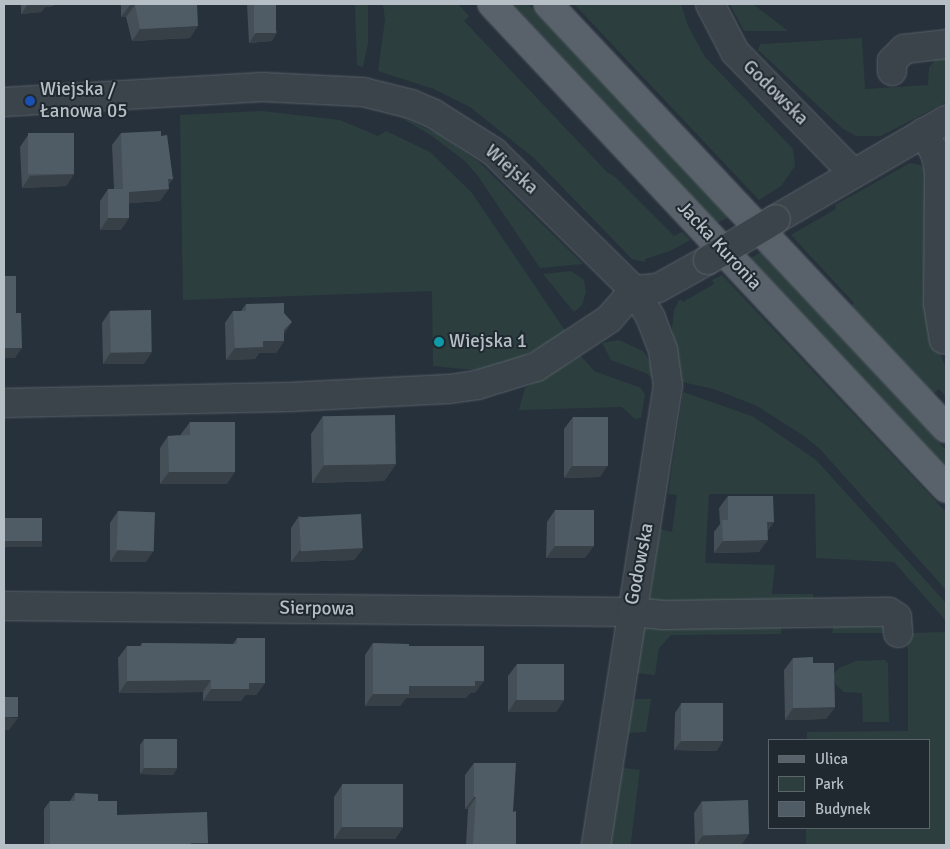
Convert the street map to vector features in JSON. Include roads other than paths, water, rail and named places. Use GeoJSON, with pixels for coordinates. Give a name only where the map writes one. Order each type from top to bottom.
{"type":"FeatureCollection","features":[{"type":"Feature","properties":{"kind":"main road","name":"Jacka Kuronia"},"geometry":{"type":"LineString","coordinates":[[492,4],[946,488]]}},
{"type":"Feature","properties":{"kind":"main road"},"geometry":{"type":"LineString","coordinates":[[548,4],[946,428]]}},
{"type":"Feature","properties":{"kind":"street","name":"Godowska"},"geometry":{"type":"LineString","coordinates":[[710,4],[735,52],[853,173]]}},
{"type":"Feature","properties":{"kind":"street"},"geometry":{"type":"LineString","coordinates":[[892,72],[892,61],[904,49],[946,44]]}},
{"type":"Feature","properties":{"kind":"street","name":"Wiejska"},"geometry":{"type":"LineString","coordinates":[[4,102],[271,87],[364,92],[411,104],[464,131],[494,152],[634,290]]}},
{"type":"Feature","properties":{"kind":"street"},"geometry":{"type":"LineString","coordinates":[[4,403],[289,397],[449,390],[477,385],[536,367],[609,319],[634,290],[658,288],[935,126],[936,156],[939,171],[938,304],[944,340]]}},
{"type":"Feature","properties":{"kind":"street","name":"Godowska"},"geometry":{"type":"LineString","coordinates":[[596,845],[630,612],[654,491],[668,386],[663,350],[651,318],[634,290]]}},
{"type":"Feature","properties":{"kind":"street","name":"Sierpowa"},"geometry":{"type":"LineString","coordinates":[[4,606],[630,612],[664,615],[889,612],[897,617],[898,633]]}},
{"type":"Feature","properties":{"kind":"place","name":"Wiejska / Łanowa 05"},"geometry":{"type":"Point","coordinates":[30,101]}},
{"type":"Feature","properties":{"kind":"place","name":"Wiejska 1"},"geometry":{"type":"Point","coordinates":[439,342]}}]}
